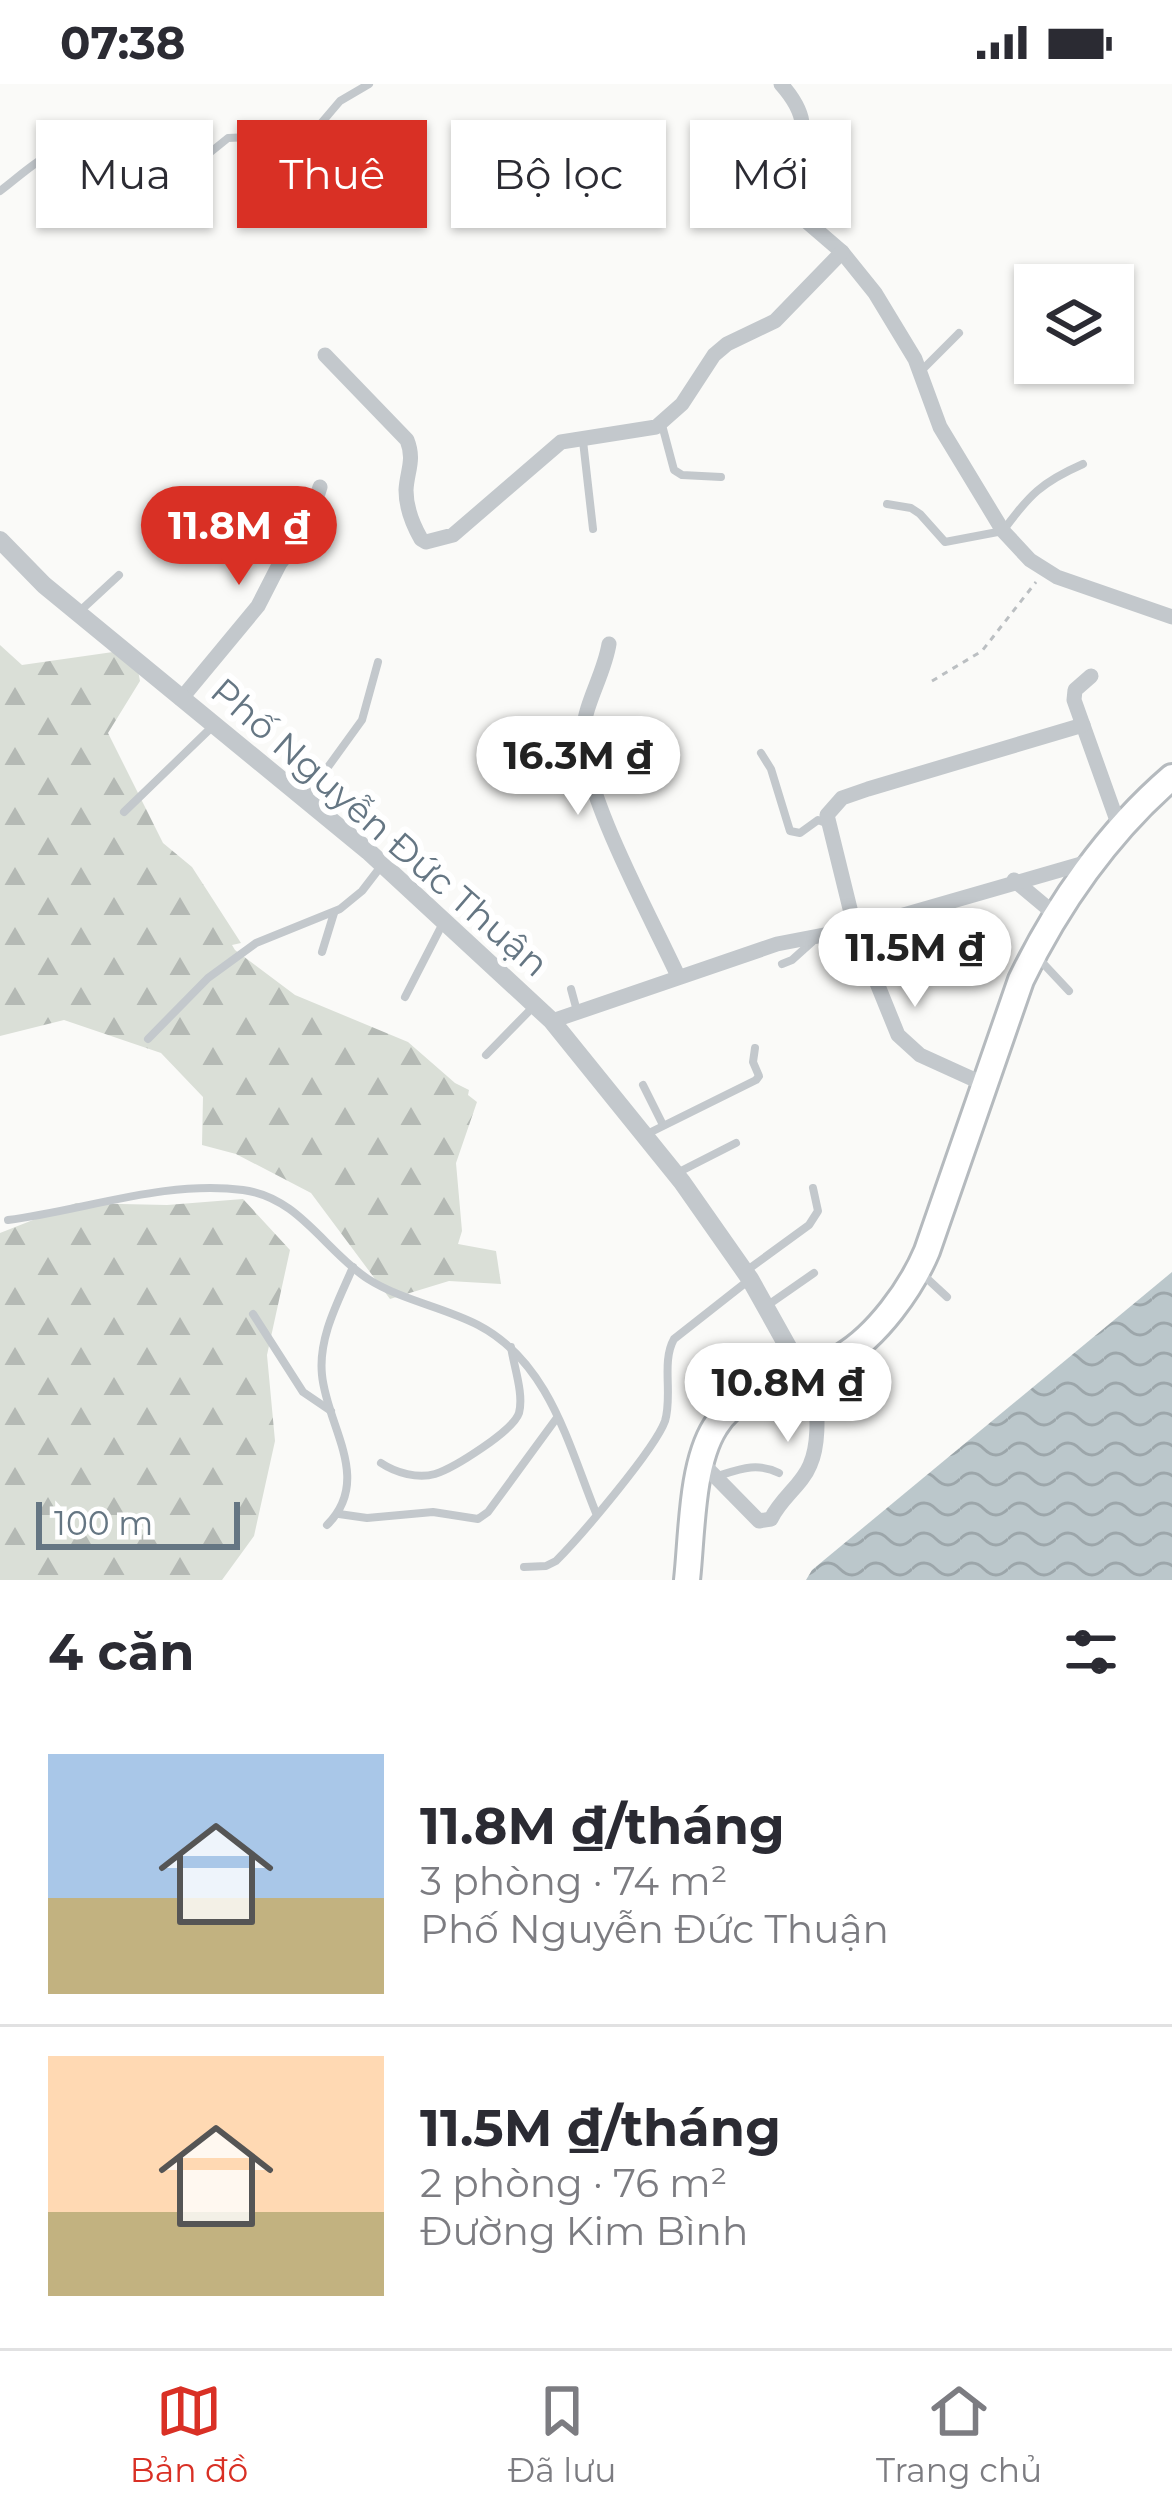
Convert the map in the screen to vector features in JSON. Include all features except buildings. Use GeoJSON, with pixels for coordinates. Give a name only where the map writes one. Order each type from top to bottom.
{"type":"FeatureCollection","features":[{"type":"Feature","properties":{"kind":"main road"},"geometry":{"type":"LineString","coordinates":[[687,1580],[715,1426],[741,1398],[852,1350],[919,1271],[1034,953],[1119,826],[1172,777]]}},
{"type":"Feature","properties":{"kind":"street"},"geometry":{"type":"LineString","coordinates":[[781,84],[803,117],[802,135],[781,191],[784,202],[842,252],[875,293],[920,373],[931,411],[1003,531],[1044,571],[1172,617]]}},
{"type":"Feature","properties":{"kind":"street"},"geometry":{"type":"LineString","coordinates":[[325,355],[407,440],[412,455],[407,502],[426,542],[462,529],[550,449],[583,438],[639,433],[661,423],[682,404],[714,356],[727,344],[775,321],[842,252]]}},
{"type":"Feature","properties":{"kind":"street"},"geometry":{"type":"LineString","coordinates":[[181,699],[258,606],[280,563],[306,531],[320,488]]}},
{"type":"Feature","properties":{"kind":"street","name":"Phố Nguyễn Đức Thuận"},"geometry":{"type":"LineString","coordinates":[[0,540],[18,561],[446,919],[552,1021],[654,1130],[675,1173],[809,1372]]}},
{"type":"Feature","properties":{"kind":"street"},"geometry":{"type":"LineString","coordinates":[[609,644],[584,719],[584,750],[599,803],[678,976]]}},
{"type":"Feature","properties":{"kind":"street"},"geometry":{"type":"LineString","coordinates":[[1091,676],[1075,690],[1119,826]]}},
{"type":"Feature","properties":{"kind":"street"},"geometry":{"type":"LineString","coordinates":[[986,1084],[920,1055],[898,1035],[855,928],[827,815],[842,798],[1083,725]]}},
{"type":"Feature","properties":{"kind":"street"},"geometry":{"type":"LineString","coordinates":[[552,1021],[777,944],[855,928],[1095,860]]}},
{"type":"Feature","properties":{"kind":"street"},"geometry":{"type":"LineString","coordinates":[[1014,880],[1057,916]]}},
{"type":"Feature","properties":{"kind":"street"},"geometry":{"type":"LineString","coordinates":[[709,1469],[759,1521],[771,1519],[811,1464],[815,1441],[809,1372]]}},
{"type":"Feature","properties":{"kind":"lane"},"geometry":{"type":"LineString","coordinates":[[0,191],[44,158],[75,145],[92,147],[109,178],[126,186],[151,188],[176,180],[228,138],[250,137],[300,148],[340,101],[369,84]]}},
{"type":"Feature","properties":{"kind":"lane"},"geometry":{"type":"LineString","coordinates":[[920,373],[959,333]]}},
{"type":"Feature","properties":{"kind":"lane"},"geometry":{"type":"LineString","coordinates":[[661,423],[674,470],[682,475],[722,477]]}},
{"type":"Feature","properties":{"kind":"lane"},"geometry":{"type":"LineString","coordinates":[[583,438],[593,530]]}},
{"type":"Feature","properties":{"kind":"lane"},"geometry":{"type":"LineString","coordinates":[[886,504],[911,508],[945,542],[1003,531],[1028,496],[1048,479],[1083,464]]}},
{"type":"Feature","properties":{"kind":"lane"},"geometry":{"type":"LineString","coordinates":[[79,612],[119,575]]}},
{"type":"Feature","properties":{"kind":"lane"},"geometry":{"type":"LineString","coordinates":[[306,798],[362,720],[378,662]]}},
{"type":"Feature","properties":{"kind":"lane"},"geometry":{"type":"LineString","coordinates":[[124,812],[214,725]]}},
{"type":"Feature","properties":{"kind":"lane"},"geometry":{"type":"LineString","coordinates":[[760,754],[771,769],[790,831],[800,833],[818,820],[826,823]]}},
{"type":"Feature","properties":{"kind":"lane"},"geometry":{"type":"LineString","coordinates":[[148,1039],[208,978],[256,943],[334,912],[362,891],[382,864]]}},
{"type":"Feature","properties":{"kind":"lane"},"geometry":{"type":"LineString","coordinates":[[322,952],[334,912]]}},
{"type":"Feature","properties":{"kind":"lane"},"geometry":{"type":"LineString","coordinates":[[405,997],[446,919]]}},
{"type":"Feature","properties":{"kind":"lane"},"geometry":{"type":"LineString","coordinates":[[782,964],[817,936]]}},
{"type":"Feature","properties":{"kind":"lane"},"geometry":{"type":"LineString","coordinates":[[1034,953],[1069,991]]}},
{"type":"Feature","properties":{"kind":"lane"},"geometry":{"type":"LineString","coordinates":[[571,989],[577,1012]]}},
{"type":"Feature","properties":{"kind":"lane"},"geometry":{"type":"LineString","coordinates":[[486,1055],[536,1005]]}},
{"type":"Feature","properties":{"kind":"lane"},"geometry":{"type":"LineString","coordinates":[[643,1085],[654,1130],[756,1080],[755,1048]]}},
{"type":"Feature","properties":{"kind":"lane"},"geometry":{"type":"LineString","coordinates":[[675,1173],[736,1144]]}},
{"type":"Feature","properties":{"kind":"lane"},"geometry":{"type":"LineString","coordinates":[[524,1568],[556,1561],[663,1428],[674,1339],[809,1225],[818,1211],[813,1188]]}},
{"type":"Feature","properties":{"kind":"lane"},"geometry":{"type":"LineString","coordinates":[[8,1220],[64,1213],[130,1196],[250,1191],[312,1225],[369,1280],[477,1324],[510,1346],[546,1391],[596,1513]]}},
{"type":"Feature","properties":{"kind":"lane"},"geometry":{"type":"LineString","coordinates":[[327,1526],[339,1514],[349,1478],[322,1375],[324,1342],[353,1267]]}},
{"type":"Feature","properties":{"kind":"lane"},"geometry":{"type":"LineString","coordinates":[[919,1271],[947,1298]]}},
{"type":"Feature","properties":{"kind":"lane"},"geometry":{"type":"LineString","coordinates":[[766,1305],[814,1274]]}},
{"type":"Feature","properties":{"kind":"lane"},"geometry":{"type":"LineString","coordinates":[[254,1314],[303,1392],[332,1412]]}},
{"type":"Feature","properties":{"kind":"lane"},"geometry":{"type":"LineString","coordinates":[[381,1462],[418,1476],[435,1474],[507,1431],[518,1416],[520,1396],[510,1346]]}},
{"type":"Feature","properties":{"kind":"lane"},"geometry":{"type":"LineString","coordinates":[[339,1514],[367,1518],[433,1512],[478,1519],[557,1418]]}},
{"type":"Feature","properties":{"kind":"lane"},"geometry":{"type":"LineString","coordinates":[[709,1469],[765,1466],[778,1473]]}},
{"type":"Feature","properties":{"kind":"path"},"geometry":{"type":"LineString","coordinates":[[932,681],[982,652],[1044,571]]}},
{"type":"Feature","properties":{"kind":"green space"},"geometry":{"type":"Polygon","coordinates":[[[0,645],[22,665],[134,649],[140,681],[108,733],[163,843],[192,867],[241,943],[232,945],[235,950],[295,995],[408,1042],[469,1090],[468,1095],[477,1102],[456,1163],[462,1231],[458,1244],[496,1251],[501,1284],[449,1281],[390,1299],[311,1193],[236,1154],[202,1145],[203,1097],[161,1053],[64,1020],[0,1036],[0,645]]]}},
{"type":"Feature","properties":{"kind":"green space"},"geometry":{"type":"Polygon","coordinates":[[[243,1199],[290,1250],[267,1355],[275,1441],[254,1536],[222,1580],[0,1580],[0,1233],[76,1203],[167,1205],[243,1199]]]}},
{"type":"Feature","properties":{"kind":"water"},"geometry":{"type":"Polygon","coordinates":[[[1172,1272],[1172,1580],[806,1580],[812,1570],[1172,1272]]]}}]}
